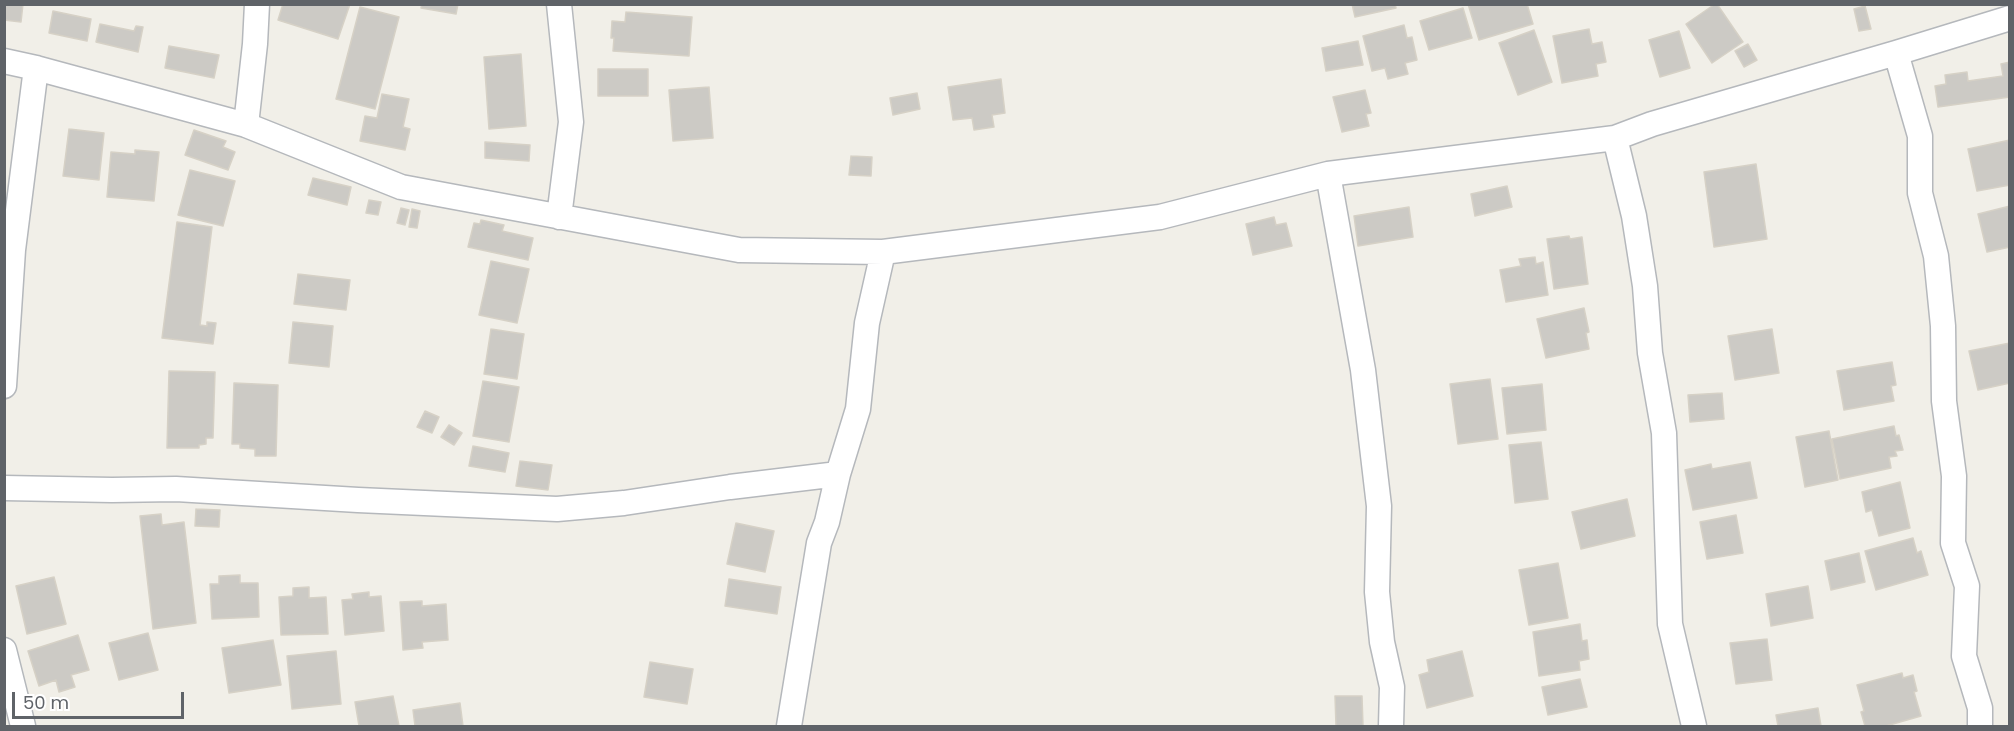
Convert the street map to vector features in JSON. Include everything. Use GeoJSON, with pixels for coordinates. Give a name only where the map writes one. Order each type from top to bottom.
{"type":"FeatureCollection","features":[{"type":"Feature","properties":{"kind":"street"},"geometry":{"type":"LineString","coordinates":[[246,125],[255,44],[256,4]]}},
{"type":"Feature","properties":{"kind":"street"},"geometry":{"type":"LineString","coordinates":[[559,4],[571,122],[559,217]]}},
{"type":"Feature","properties":{"kind":"street"},"geometry":{"type":"LineString","coordinates":[[4,61],[246,125],[401,187],[739,250],[883,252],[1160,217],[1329,174],[1615,138],[1652,124],[2010,18]]}},
{"type":"Feature","properties":{"kind":"street"},"geometry":{"type":"LineString","coordinates":[[1896,53],[1920,136],[1920,193],[1936,256],[1942,326],[1944,401],[1954,476],[1953,543],[1967,586],[1964,656],[1980,708],[1980,726]]}},
{"type":"Feature","properties":{"kind":"street"},"geometry":{"type":"LineString","coordinates":[[4,386],[13,249],[36,68]]}},
{"type":"Feature","properties":{"kind":"street"},"geometry":{"type":"LineString","coordinates":[[1615,138],[1634,216],[1645,286],[1652,364],[1664,433],[1670,624],[1694,726]]}},
{"type":"Feature","properties":{"kind":"street"},"geometry":{"type":"LineString","coordinates":[[1329,174],[1363,370],[1379,507],[1377,592],[1382,642],[1392,687],[1391,726]]}},
{"type":"Feature","properties":{"kind":"street"},"geometry":{"type":"LineString","coordinates":[[789,726],[819,543],[827,522],[838,474],[858,409],[867,323],[883,252]]}},
{"type":"Feature","properties":{"kind":"street"},"geometry":{"type":"LineString","coordinates":[[4,488],[176,489],[557,509],[624,503],[838,474]]}},
{"type":"Feature","properties":{"kind":"street"},"geometry":{"type":"LineString","coordinates":[[4,650],[23,726]]}},
{"type":"Feature","properties":{"kind":"building"},"geometry":{"type":"Polygon","coordinates":[[[4,4],[23,4],[21,22],[4,20],[4,4]]]}},
{"type":"Feature","properties":{"kind":"building"},"geometry":{"type":"Polygon","coordinates":[[[283,4],[350,4],[338,39],[278,20],[283,4]]]}},
{"type":"Feature","properties":{"kind":"building"},"geometry":{"type":"Polygon","coordinates":[[[422,4],[458,4],[456,14],[421,8],[422,4]]]}},
{"type":"Feature","properties":{"kind":"building"},"geometry":{"type":"Polygon","coordinates":[[[1352,4],[1395,4],[1396,8],[1355,17],[1352,4]]]}},
{"type":"Feature","properties":{"kind":"building"},"geometry":{"type":"Polygon","coordinates":[[[1468,4],[1527,4],[1533,24],[1479,40],[1468,4]]]}},
{"type":"Feature","properties":{"kind":"building"},"geometry":{"type":"Polygon","coordinates":[[[1715,4],[1743,42],[1712,63],[1686,24],[1715,4]]]}},
{"type":"Feature","properties":{"kind":"building"},"geometry":{"type":"Polygon","coordinates":[[[1865,6],[1871,29],[1859,31],[1854,9],[1865,6]]]}},
{"type":"Feature","properties":{"kind":"building"},"geometry":{"type":"Polygon","coordinates":[[[360,7],[399,17],[375,109],[336,99],[360,7]]]}},
{"type":"Feature","properties":{"kind":"building"},"geometry":{"type":"Polygon","coordinates":[[[1463,8],[1472,38],[1429,50],[1420,21],[1463,8]]]}},
{"type":"Feature","properties":{"kind":"building"},"geometry":{"type":"Polygon","coordinates":[[[53,11],[91,19],[87,41],[49,33],[53,11]]]}},
{"type":"Feature","properties":{"kind":"building"},"geometry":{"type":"Polygon","coordinates":[[[626,12],[692,17],[689,56],[613,51],[612,21],[625,22],[626,12]]]}},
{"type":"Feature","properties":{"kind":"building"},"geometry":{"type":"Polygon","coordinates":[[[100,24],[134,31],[136,26],[143,27],[138,52],[96,42],[100,24]]]}},
{"type":"Feature","properties":{"kind":"building"},"geometry":{"type":"Polygon","coordinates":[[[1404,25],[1407,38],[1412,37],[1417,60],[1405,63],[1408,74],[1388,79],[1385,68],[1372,71],[1363,36],[1404,25]]]}},
{"type":"Feature","properties":{"kind":"building"},"geometry":{"type":"Polygon","coordinates":[[[1589,29],[1592,44],[1602,42],[1606,62],[1596,64],[1598,76],[1562,83],[1553,36],[1589,29]]]}},
{"type":"Feature","properties":{"kind":"building"},"geometry":{"type":"Polygon","coordinates":[[[1534,30],[1552,82],[1518,95],[1499,43],[1534,30]]]}},
{"type":"Feature","properties":{"kind":"building"},"geometry":{"type":"Polygon","coordinates":[[[1679,31],[1690,68],[1660,77],[1649,40],[1679,31]]]}},
{"type":"Feature","properties":{"kind":"building"},"geometry":{"type":"Polygon","coordinates":[[[1358,41],[1363,65],[1326,71],[1322,48],[1358,41]]]}},
{"type":"Feature","properties":{"kind":"building"},"geometry":{"type":"Polygon","coordinates":[[[1748,44],[1757,60],[1744,67],[1735,51],[1748,44]]]}},
{"type":"Feature","properties":{"kind":"building"},"geometry":{"type":"Polygon","coordinates":[[[169,46],[219,55],[214,78],[165,68],[169,46]]]}},
{"type":"Feature","properties":{"kind":"building"},"geometry":{"type":"Polygon","coordinates":[[[521,54],[526,126],[489,129],[484,57],[521,54]]]}},
{"type":"Feature","properties":{"kind":"building"},"geometry":{"type":"Polygon","coordinates":[[[2010,62],[2010,97],[1938,107],[1935,86],[1946,84],[1945,75],[1967,72],[1968,81],[2003,76],[2001,64],[2010,62]]]}},
{"type":"Feature","properties":{"kind":"building"},"geometry":{"type":"Polygon","coordinates":[[[598,69],[648,69],[648,96],[598,96],[598,69]]]}},
{"type":"Feature","properties":{"kind":"building"},"geometry":{"type":"Polygon","coordinates":[[[1001,79],[1005,113],[992,115],[994,127],[974,130],[972,118],[953,120],[948,87],[1001,79]]]}},
{"type":"Feature","properties":{"kind":"building"},"geometry":{"type":"Polygon","coordinates":[[[709,87],[713,138],[673,141],[669,90],[709,87]]]}},
{"type":"Feature","properties":{"kind":"building"},"geometry":{"type":"Polygon","coordinates":[[[1365,90],[1371,113],[1366,114],[1369,126],[1342,132],[1333,97],[1365,90]]]}},
{"type":"Feature","properties":{"kind":"building"},"geometry":{"type":"Polygon","coordinates":[[[917,93],[920,109],[893,115],[890,98],[917,93]]]}},
{"type":"Feature","properties":{"kind":"building"},"geometry":{"type":"Polygon","coordinates":[[[382,94],[409,99],[403,127],[410,129],[405,150],[360,141],[365,116],[377,118],[382,94]]]}},
{"type":"Feature","properties":{"kind":"building"},"geometry":{"type":"Polygon","coordinates":[[[69,129],[104,133],[99,180],[63,176],[69,129]]]}},
{"type":"Feature","properties":{"kind":"building"},"geometry":{"type":"Polygon","coordinates":[[[194,130],[226,141],[223,147],[235,152],[228,170],[185,155],[194,130]]]}},
{"type":"Feature","properties":{"kind":"building"},"geometry":{"type":"Polygon","coordinates":[[[2010,140],[2010,185],[1977,191],[1968,149],[2010,140]]]}},
{"type":"Feature","properties":{"kind":"building"},"geometry":{"type":"Polygon","coordinates":[[[485,142],[530,145],[529,161],[485,158],[485,142]]]}},
{"type":"Feature","properties":{"kind":"building"},"geometry":{"type":"Polygon","coordinates":[[[135,150],[159,152],[154,201],[107,197],[111,152],[135,154],[135,150]]]}},
{"type":"Feature","properties":{"kind":"building"},"geometry":{"type":"Polygon","coordinates":[[[851,156],[872,157],[871,176],[849,175],[851,156]]]}},
{"type":"Feature","properties":{"kind":"building"},"geometry":{"type":"Polygon","coordinates":[[[1756,164],[1767,239],[1714,247],[1704,172],[1756,164]]]}},
{"type":"Feature","properties":{"kind":"building"},"geometry":{"type":"Polygon","coordinates":[[[190,170],[235,181],[223,226],[178,215],[190,170]]]}},
{"type":"Feature","properties":{"kind":"building"},"geometry":{"type":"Polygon","coordinates":[[[313,178],[351,187],[347,205],[308,195],[313,178]]]}},
{"type":"Feature","properties":{"kind":"building"},"geometry":{"type":"Polygon","coordinates":[[[1507,186],[1512,207],[1475,216],[1471,194],[1507,186]]]}},
{"type":"Feature","properties":{"kind":"building"},"geometry":{"type":"Polygon","coordinates":[[[369,200],[381,202],[378,215],[366,213],[369,200]]]}},
{"type":"Feature","properties":{"kind":"building"},"geometry":{"type":"Polygon","coordinates":[[[2010,206],[2010,247],[1987,252],[1978,214],[2010,206]]]}},
{"type":"Feature","properties":{"kind":"building"},"geometry":{"type":"Polygon","coordinates":[[[1409,207],[1413,237],[1358,246],[1354,216],[1409,207]]]}},
{"type":"Feature","properties":{"kind":"building"},"geometry":{"type":"Polygon","coordinates":[[[401,208],[409,210],[405,225],[397,223],[401,208]]]}},
{"type":"Feature","properties":{"kind":"building"},"geometry":{"type":"Polygon","coordinates":[[[412,209],[420,211],[417,228],[409,227],[412,209]]]}},
{"type":"Feature","properties":{"kind":"building"},"geometry":{"type":"Polygon","coordinates":[[[1274,217],[1276,225],[1286,223],[1292,246],[1253,255],[1246,224],[1274,217]]]}},
{"type":"Feature","properties":{"kind":"building"},"geometry":{"type":"Polygon","coordinates":[[[481,220],[504,225],[502,231],[533,238],[528,260],[468,247],[474,223],[480,224],[481,220]]]}},
{"type":"Feature","properties":{"kind":"building"},"geometry":{"type":"Polygon","coordinates":[[[177,222],[212,227],[200,325],[207,326],[207,322],[216,323],[213,344],[162,338],[177,222]]]}},
{"type":"Feature","properties":{"kind":"building"},"geometry":{"type":"Polygon","coordinates":[[[1569,236],[1570,239],[1582,237],[1588,284],[1554,289],[1547,239],[1569,236]]]}},
{"type":"Feature","properties":{"kind":"building"},"geometry":{"type":"Polygon","coordinates":[[[1535,257],[1536,264],[1543,262],[1548,295],[1506,302],[1500,270],[1521,266],[1519,259],[1535,257]]]}},
{"type":"Feature","properties":{"kind":"building"},"geometry":{"type":"Polygon","coordinates":[[[491,261],[529,269],[517,323],[479,315],[491,261]]]}},
{"type":"Feature","properties":{"kind":"building"},"geometry":{"type":"Polygon","coordinates":[[[298,274],[350,280],[346,310],[294,304],[298,274]]]}},
{"type":"Feature","properties":{"kind":"building"},"geometry":{"type":"Polygon","coordinates":[[[1584,308],[1589,332],[1586,333],[1589,349],[1546,358],[1537,319],[1584,308]]]}},
{"type":"Feature","properties":{"kind":"building"},"geometry":{"type":"Polygon","coordinates":[[[293,322],[333,326],[329,367],[289,363],[293,322]]]}},
{"type":"Feature","properties":{"kind":"building"},"geometry":{"type":"Polygon","coordinates":[[[491,329],[524,334],[517,379],[484,374],[491,329]]]}},
{"type":"Feature","properties":{"kind":"building"},"geometry":{"type":"Polygon","coordinates":[[[1772,329],[1779,373],[1735,380],[1728,336],[1772,329]]]}},
{"type":"Feature","properties":{"kind":"building"},"geometry":{"type":"Polygon","coordinates":[[[2010,343],[2010,383],[1978,390],[1969,351],[2010,343]]]}},
{"type":"Feature","properties":{"kind":"building"},"geometry":{"type":"Polygon","coordinates":[[[1892,362],[1896,385],[1891,386],[1894,401],[1844,410],[1837,371],[1892,362]]]}},
{"type":"Feature","properties":{"kind":"building"},"geometry":{"type":"Polygon","coordinates":[[[169,371],[215,372],[213,438],[206,438],[206,444],[199,445],[199,448],[167,448],[169,371]]]}},
{"type":"Feature","properties":{"kind":"building"},"geometry":{"type":"Polygon","coordinates":[[[1490,379],[1498,439],[1458,444],[1450,384],[1490,379]]]}},
{"type":"Feature","properties":{"kind":"building"},"geometry":{"type":"Polygon","coordinates":[[[483,381],[519,387],[509,442],[473,436],[483,381]]]}},
{"type":"Feature","properties":{"kind":"building"},"geometry":{"type":"Polygon","coordinates":[[[234,383],[278,385],[276,456],[255,456],[255,449],[240,448],[240,444],[232,444],[234,383]]]}},
{"type":"Feature","properties":{"kind":"building"},"geometry":{"type":"Polygon","coordinates":[[[1542,384],[1546,430],[1507,434],[1502,388],[1542,384]]]}},
{"type":"Feature","properties":{"kind":"building"},"geometry":{"type":"Polygon","coordinates":[[[1722,393],[1724,419],[1690,422],[1688,395],[1722,393]]]}},
{"type":"Feature","properties":{"kind":"building"},"geometry":{"type":"Polygon","coordinates":[[[425,411],[439,417],[432,433],[417,427],[425,411]]]}},
{"type":"Feature","properties":{"kind":"building"},"geometry":{"type":"Polygon","coordinates":[[[449,425],[462,433],[454,445],[441,437],[449,425]]]}},
{"type":"Feature","properties":{"kind":"building"},"geometry":{"type":"Polygon","coordinates":[[[1894,426],[1903,450],[1895,451],[1897,456],[1889,457],[1891,468],[1840,479],[1832,439],[1894,426]]]}},
{"type":"Feature","properties":{"kind":"building"},"geometry":{"type":"Polygon","coordinates":[[[1829,431],[1838,480],[1805,487],[1796,437],[1829,431]]]}},
{"type":"Feature","properties":{"kind":"building"},"geometry":{"type":"Polygon","coordinates":[[[1541,442],[1548,499],[1515,503],[1509,445],[1541,442]]]}},
{"type":"Feature","properties":{"kind":"building"},"geometry":{"type":"Polygon","coordinates":[[[473,446],[509,453],[505,472],[469,466],[473,446]]]}},
{"type":"Feature","properties":{"kind":"building"},"geometry":{"type":"Polygon","coordinates":[[[520,461],[552,465],[548,490],[516,486],[520,461]]]}},
{"type":"Feature","properties":{"kind":"building"},"geometry":{"type":"Polygon","coordinates":[[[1750,462],[1757,498],[1693,510],[1685,470],[1711,464],[1712,469],[1750,462]]]}},
{"type":"Feature","properties":{"kind":"building"},"geometry":{"type":"Polygon","coordinates":[[[1900,482],[1910,528],[1879,536],[1872,510],[1866,512],[1862,492],[1900,482]]]}},
{"type":"Feature","properties":{"kind":"building"},"geometry":{"type":"Polygon","coordinates":[[[1627,499],[1635,536],[1581,549],[1572,512],[1627,499]]]}},
{"type":"Feature","properties":{"kind":"building"},"geometry":{"type":"Polygon","coordinates":[[[196,509],[220,510],[219,527],[195,526],[196,509]]]}},
{"type":"Feature","properties":{"kind":"building"},"geometry":{"type":"Polygon","coordinates":[[[161,514],[162,525],[184,522],[196,623],[153,629],[140,516],[161,514]]]}},
{"type":"Feature","properties":{"kind":"building"},"geometry":{"type":"Polygon","coordinates":[[[1736,515],[1743,553],[1707,559],[1700,522],[1736,515]]]}},
{"type":"Feature","properties":{"kind":"building"},"geometry":{"type":"Polygon","coordinates":[[[736,523],[774,531],[765,572],[727,564],[736,523]]]}},
{"type":"Feature","properties":{"kind":"building"},"geometry":{"type":"Polygon","coordinates":[[[1913,538],[1917,553],[1921,551],[1928,575],[1876,590],[1865,551],[1913,538]]]}},
{"type":"Feature","properties":{"kind":"building"},"geometry":{"type":"Polygon","coordinates":[[[1859,553],[1865,582],[1831,590],[1825,561],[1859,553]]]}},
{"type":"Feature","properties":{"kind":"building"},"geometry":{"type":"Polygon","coordinates":[[[1558,563],[1568,618],[1529,625],[1519,570],[1558,563]]]}},
{"type":"Feature","properties":{"kind":"building"},"geometry":{"type":"Polygon","coordinates":[[[240,575],[240,583],[258,583],[259,617],[212,619],[210,584],[219,584],[219,576],[240,575]]]}},
{"type":"Feature","properties":{"kind":"building"},"geometry":{"type":"Polygon","coordinates":[[[54,577],[66,624],[27,634],[16,586],[54,577]]]}},
{"type":"Feature","properties":{"kind":"building"},"geometry":{"type":"Polygon","coordinates":[[[729,579],[781,587],[777,614],[725,606],[729,579]]]}},
{"type":"Feature","properties":{"kind":"building"},"geometry":{"type":"Polygon","coordinates":[[[1808,586],[1813,618],[1771,626],[1766,594],[1808,586]]]}},
{"type":"Feature","properties":{"kind":"building"},"geometry":{"type":"Polygon","coordinates":[[[309,587],[309,598],[326,597],[328,634],[281,635],[279,597],[293,596],[293,588],[309,587]]]}},
{"type":"Feature","properties":{"kind":"building"},"geometry":{"type":"Polygon","coordinates":[[[369,592],[369,597],[381,596],[384,631],[345,635],[342,600],[353,599],[352,594],[369,592]]]}},
{"type":"Feature","properties":{"kind":"building"},"geometry":{"type":"Polygon","coordinates":[[[422,601],[422,606],[446,604],[448,640],[422,642],[423,648],[403,650],[400,602],[422,601]]]}},
{"type":"Feature","properties":{"kind":"building"},"geometry":{"type":"Polygon","coordinates":[[[1580,624],[1582,641],[1587,640],[1589,659],[1579,661],[1580,670],[1539,676],[1533,632],[1580,624]]]}},
{"type":"Feature","properties":{"kind":"building"},"geometry":{"type":"Polygon","coordinates":[[[148,633],[158,670],[119,680],[109,643],[148,633]]]}},
{"type":"Feature","properties":{"kind":"building"},"geometry":{"type":"Polygon","coordinates":[[[78,635],[89,670],[71,675],[75,687],[59,692],[56,680],[39,686],[28,651],[78,635]]]}},
{"type":"Feature","properties":{"kind":"building"},"geometry":{"type":"Polygon","coordinates":[[[1767,639],[1772,680],[1736,684],[1730,643],[1767,639]]]}},
{"type":"Feature","properties":{"kind":"building"},"geometry":{"type":"Polygon","coordinates":[[[273,640],[281,685],[229,693],[222,648],[273,640]]]}},
{"type":"Feature","properties":{"kind":"building"},"geometry":{"type":"Polygon","coordinates":[[[336,651],[341,704],[292,709],[287,656],[336,651]]]}},
{"type":"Feature","properties":{"kind":"building"},"geometry":{"type":"Polygon","coordinates":[[[1462,651],[1473,696],[1427,708],[1419,675],[1429,672],[1427,660],[1462,651]]]}},
{"type":"Feature","properties":{"kind":"building"},"geometry":{"type":"Polygon","coordinates":[[[650,662],[693,669],[687,704],[644,697],[650,662]]]}},
{"type":"Feature","properties":{"kind":"building"},"geometry":{"type":"Polygon","coordinates":[[[1902,673],[1903,678],[1913,675],[1917,691],[1914,692],[1921,716],[1886,726],[1865,726],[1861,712],[1864,711],[1857,685],[1902,673]]]}},
{"type":"Feature","properties":{"kind":"building"},"geometry":{"type":"Polygon","coordinates":[[[1580,679],[1587,707],[1548,715],[1542,687],[1580,679]]]}},
{"type":"Feature","properties":{"kind":"building"},"geometry":{"type":"Polygon","coordinates":[[[393,696],[399,726],[359,726],[355,702],[393,696]]]}},
{"type":"Feature","properties":{"kind":"building"},"geometry":{"type":"Polygon","coordinates":[[[1335,696],[1362,696],[1363,726],[1336,726],[1335,696]]]}},
{"type":"Feature","properties":{"kind":"building"},"geometry":{"type":"Polygon","coordinates":[[[460,703],[463,726],[415,726],[413,710],[460,703]]]}},
{"type":"Feature","properties":{"kind":"building"},"geometry":{"type":"Polygon","coordinates":[[[1818,708],[1821,726],[1778,726],[1776,715],[1818,708]]]}}]}
